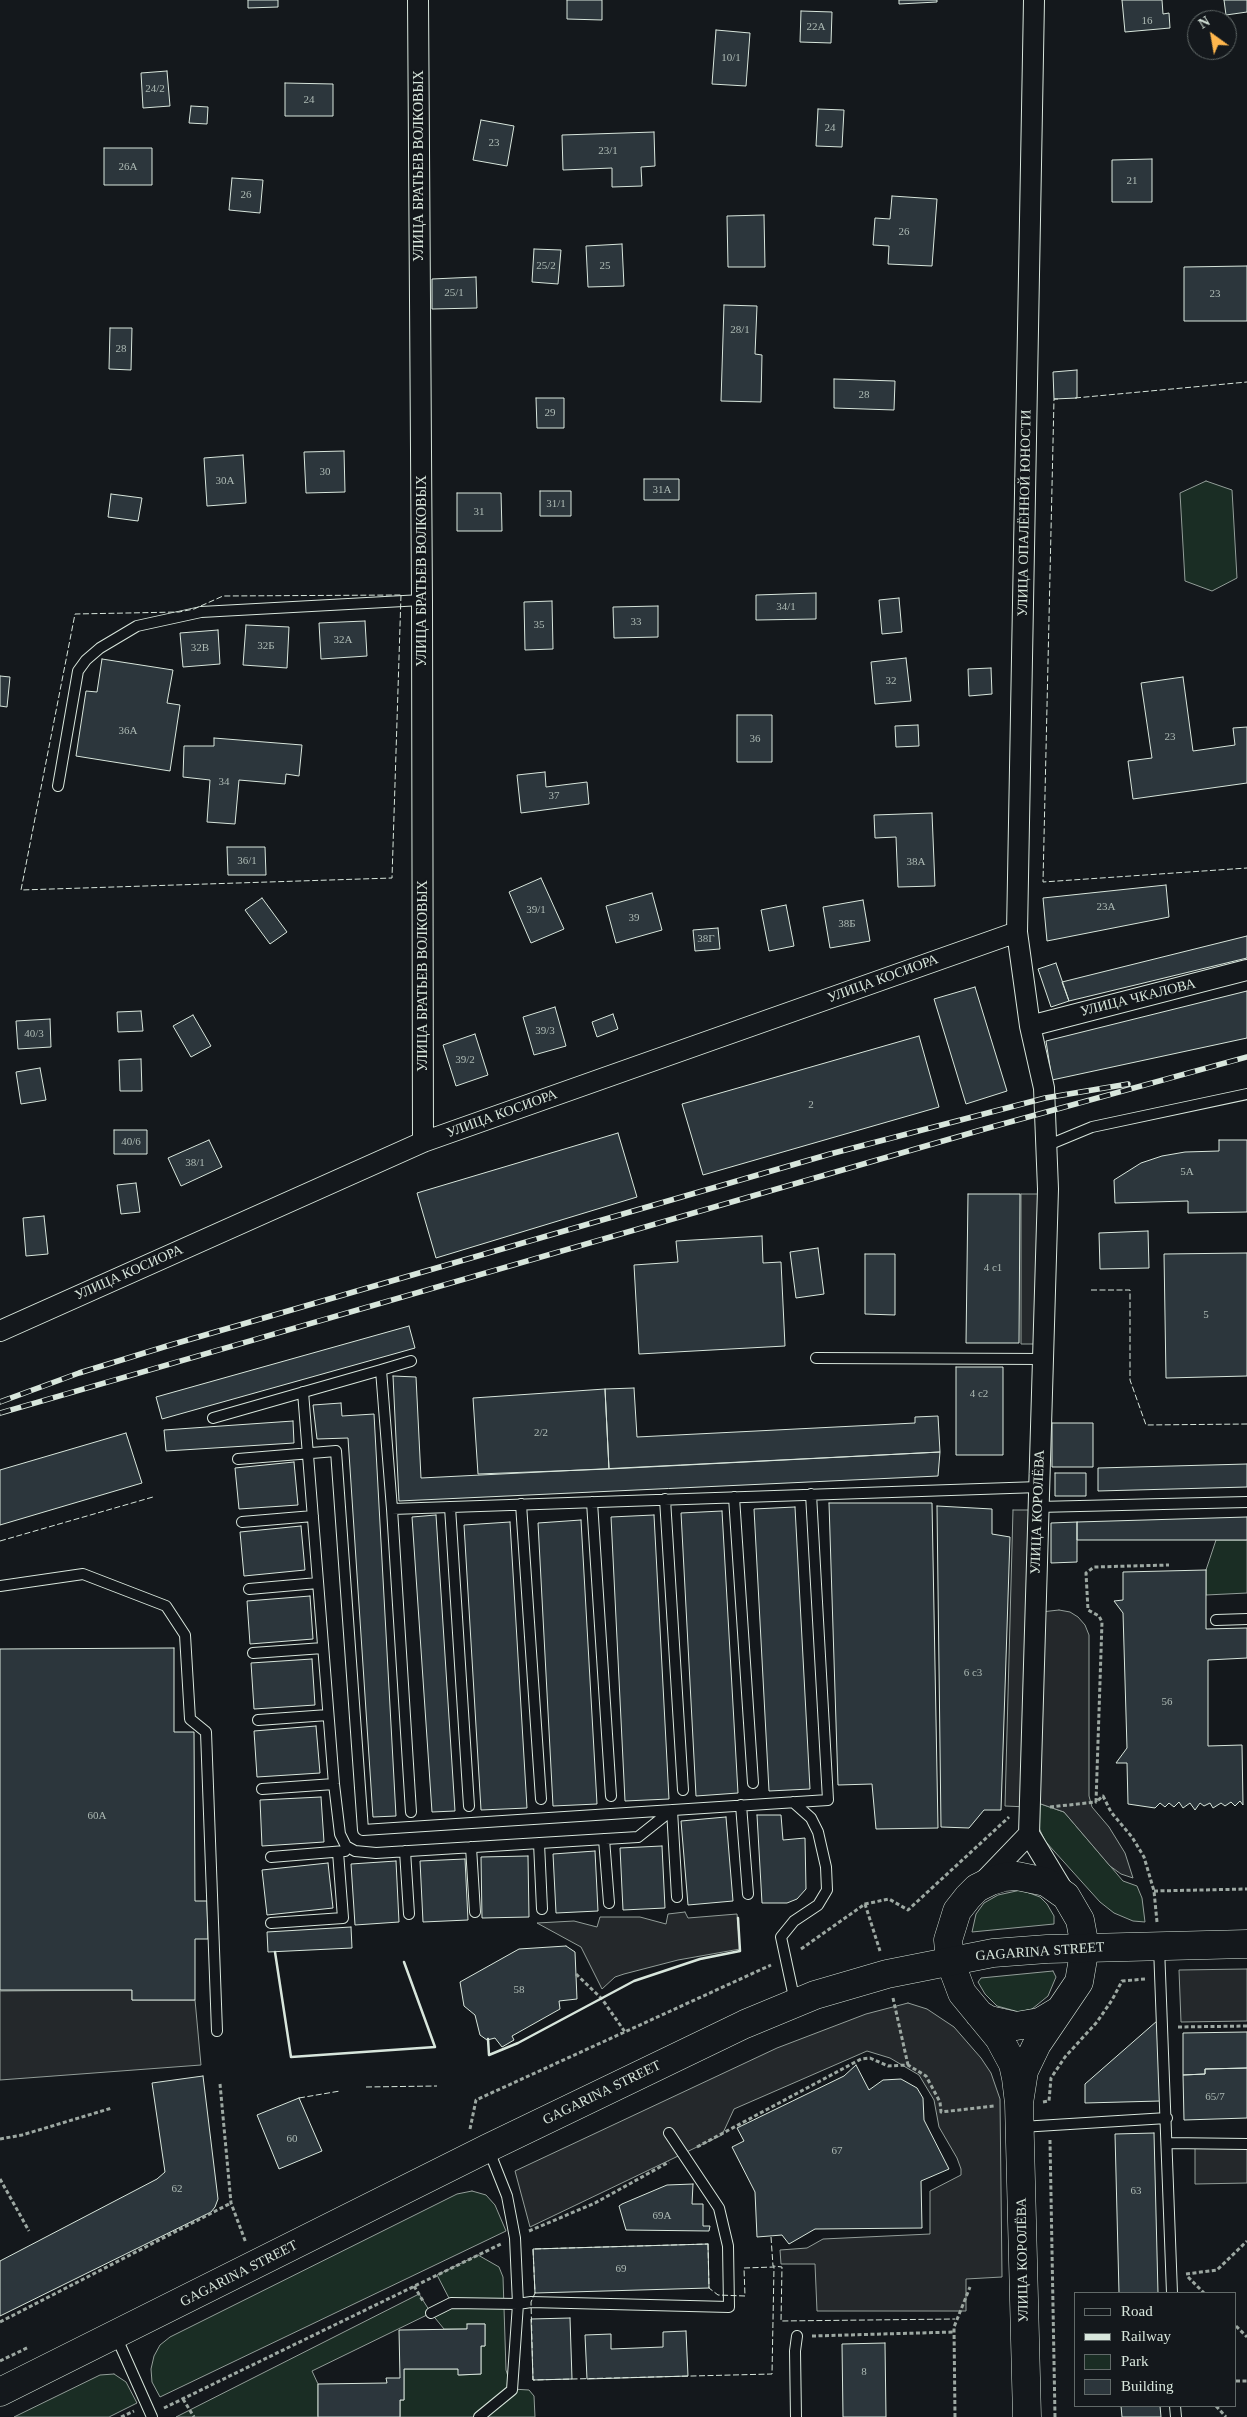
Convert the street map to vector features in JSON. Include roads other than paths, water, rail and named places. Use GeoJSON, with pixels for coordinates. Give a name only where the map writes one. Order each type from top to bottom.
{"type":"FeatureCollection","features":[{"type":"Feature","properties":{"kind":"main road"},"geometry":{"type":"LineString","coordinates":[[1004,1877],[1030,1877],[1046,1882],[1066,1896],[1080,1920],[1085,1948],[1079,1982],[1037,2044],[1024,2071],[1020,2115],[1015,2071],[1006,2049],[962,1993],[950,1961],[948,1940],[951,1925],[957,1911],[977,1888],[1004,1877]]}},
{"type":"Feature","properties":{"kind":"main road","name":"GAGARINA STREET"},"geometry":{"type":"LineString","coordinates":[[0,2392],[116,2336],[478,2143],[795,2003],[872,1978],[993,1953],[1085,1948],[1247,1944]]}},
{"type":"Feature","properties":{"kind":"main road"},"geometry":{"type":"LineString","coordinates":[[979,2014],[1003,2025],[1029,2025],[1052,2016],[1064,2006]]}},
{"type":"Feature","properties":{"kind":"main road","name":"УЛИЦА КОРОЛЁВА"},"geometry":{"type":"LineString","coordinates":[[1020,2115],[1027,2417]]}},
{"type":"Feature","properties":{"kind":"street","name":"УЛИЦА БРАТЬЕВ ВОЛКОВЫХ"},"geometry":{"type":"LineString","coordinates":[[418,0],[423,1142]]}},
{"type":"Feature","properties":{"kind":"street","name":"УЛИЦА ОПАЛЁННОЙ ЮНОСТИ"},"geometry":{"type":"LineString","coordinates":[[1034,0],[1017,932],[1030,1026],[1044,1088],[1046,1146]]}},
{"type":"Feature","properties":{"kind":"street","name":"УЛИЦА КОСИОРА"},"geometry":{"type":"LineString","coordinates":[[0,1331],[423,1142],[1017,932]]}},
{"type":"Feature","properties":{"kind":"street","name":"УЛИЦА ЧКАЛОВА"},"geometry":{"type":"LineString","coordinates":[[1030,1026],[1247,970]]}},
{"type":"Feature","properties":{"kind":"street","name":"УЛИЦА КОРОЛЁВА"},"geometry":{"type":"LineString","coordinates":[[1029,1834],[1048,1189],[1046,1146]]}},
{"type":"Feature","properties":{"kind":"street"},"geometry":{"type":"LineString","coordinates":[[977,1888],[1029,1834],[1066,1896]]}},
{"type":"Feature","properties":{"kind":"lane"},"geometry":{"type":"LineString","coordinates":[[58,786],[78,671],[86,660],[100,648],[137,626],[202,612],[422,600]]}},
{"type":"Feature","properties":{"kind":"lane"},"geometry":{"type":"LineString","coordinates":[[1046,1146],[1092,1127],[1247,1094]]}},
{"type":"Feature","properties":{"kind":"lane"},"geometry":{"type":"LineString","coordinates":[[816,1358],[1043,1359]]}},
{"type":"Feature","properties":{"kind":"lane"},"geometry":{"type":"LineString","coordinates":[[213,1418],[411,1361]]}},
{"type":"Feature","properties":{"kind":"lane"},"geometry":{"type":"LineString","coordinates":[[380,1370],[392,1508],[412,1812]]}},
{"type":"Feature","properties":{"kind":"lane"},"geometry":{"type":"LineString","coordinates":[[303,1392],[334,1784],[342,1840],[346,1846],[354,1851]]}},
{"type":"Feature","properties":{"kind":"lane"},"geometry":{"type":"LineString","coordinates":[[238,1458],[336,1451],[363,1830],[828,1800],[811,1494]]}},
{"type":"Feature","properties":{"kind":"lane"},"geometry":{"type":"LineString","coordinates":[[392,1508],[1039,1487]]}},
{"type":"Feature","properties":{"kind":"lane"},"geometry":{"type":"LineString","coordinates":[[734,1497],[753,1783]]}},
{"type":"Feature","properties":{"kind":"lane"},"geometry":{"type":"LineString","coordinates":[[665,1499],[683,1790]]}},
{"type":"Feature","properties":{"kind":"lane"},"geometry":{"type":"LineString","coordinates":[[592,1502],[611,1796]]}},
{"type":"Feature","properties":{"kind":"lane"},"geometry":{"type":"LineString","coordinates":[[1038,1507],[1247,1502]]}},
{"type":"Feature","properties":{"kind":"lane"},"geometry":{"type":"LineString","coordinates":[[521,1504],[542,1799]]}},
{"type":"Feature","properties":{"kind":"lane"},"geometry":{"type":"LineString","coordinates":[[450,1507],[469,1806]]}},
{"type":"Feature","properties":{"kind":"lane"},"geometry":{"type":"LineString","coordinates":[[242,1522],[313,1516]]}},
{"type":"Feature","properties":{"kind":"lane"},"geometry":{"type":"LineString","coordinates":[[0,1586],[83,1574],[166,1606],[185,1635],[190,1719],[206,1732],[217,2031]]}},
{"type":"Feature","properties":{"kind":"lane"},"geometry":{"type":"LineString","coordinates":[[249,1590],[318,1583]]}},
{"type":"Feature","properties":{"kind":"lane"},"geometry":{"type":"LineString","coordinates":[[1216,1620],[1247,1619]]}},
{"type":"Feature","properties":{"kind":"lane"},"geometry":{"type":"LineString","coordinates":[[253,1653],[323,1648]]}},
{"type":"Feature","properties":{"kind":"lane"},"geometry":{"type":"LineString","coordinates":[[258,1720],[328,1715]]}},
{"type":"Feature","properties":{"kind":"lane"},"geometry":{"type":"LineString","coordinates":[[262,1789],[334,1784]]}},
{"type":"Feature","properties":{"kind":"lane"},"geometry":{"type":"LineString","coordinates":[[793,1802],[811,1818],[818,1832],[826,1867],[827,1890],[818,1905],[794,1922],[781,1937],[795,2003]]}},
{"type":"Feature","properties":{"kind":"lane"},"geometry":{"type":"LineString","coordinates":[[741,1805],[748,1894]]}},
{"type":"Feature","properties":{"kind":"lane"},"geometry":{"type":"LineString","coordinates":[[271,1857],[354,1851],[376,1853],[638,1837],[672,1810]]}},
{"type":"Feature","properties":{"kind":"lane"},"geometry":{"type":"LineString","coordinates":[[672,1810],[677,1897]]}},
{"type":"Feature","properties":{"kind":"lane"},"geometry":{"type":"LineString","coordinates":[[604,1839],[609,1904]]}},
{"type":"Feature","properties":{"kind":"lane"},"geometry":{"type":"LineString","coordinates":[[539,1843],[542,1909]]}},
{"type":"Feature","properties":{"kind":"lane"},"geometry":{"type":"LineString","coordinates":[[471,1847],[475,1912]]}},
{"type":"Feature","properties":{"kind":"lane"},"geometry":{"type":"LineString","coordinates":[[405,1851],[409,1914]]}},
{"type":"Feature","properties":{"kind":"lane"},"geometry":{"type":"LineString","coordinates":[[271,1923],[344,1918],[338,1852]]}},
{"type":"Feature","properties":{"kind":"lane"},"geometry":{"type":"LineString","coordinates":[[1159,1946],[1168,2143],[1172,2292]]}},
{"type":"Feature","properties":{"kind":"lane"},"geometry":{"type":"LineString","coordinates":[[1020,2115],[1050,2125],[1167,2118]]}},
{"type":"Feature","properties":{"kind":"lane"},"geometry":{"type":"LineString","coordinates":[[431,2313],[452,2303],[518,2304],[531,2302],[729,2307],[728,2246],[719,2208],[685,2154],[669,2133]]}},
{"type":"Feature","properties":{"kind":"lane"},"geometry":{"type":"LineString","coordinates":[[478,2143],[507,2196],[515,2238],[518,2304],[512,2390],[479,2417]]}},
{"type":"Feature","properties":{"kind":"lane"},"geometry":{"type":"LineString","coordinates":[[1168,2143],[1247,2144]]}},
{"type":"Feature","properties":{"kind":"lane"},"geometry":{"type":"LineString","coordinates":[[116,2336],[152,2413]]}},
{"type":"Feature","properties":{"kind":"lane"},"geometry":{"type":"LineString","coordinates":[[796,2417],[795,2352],[797,2336]]}},
{"type":"Feature","properties":{"kind":"railway"},"geometry":{"type":"LineString","coordinates":[[0,1413],[988,1128],[1247,1057]]}},
{"type":"Feature","properties":{"kind":"railway"},"geometry":{"type":"LineString","coordinates":[[0,1402],[79,1373],[167,1346],[830,1154],[1045,1098],[1128,1084]]}}]}
